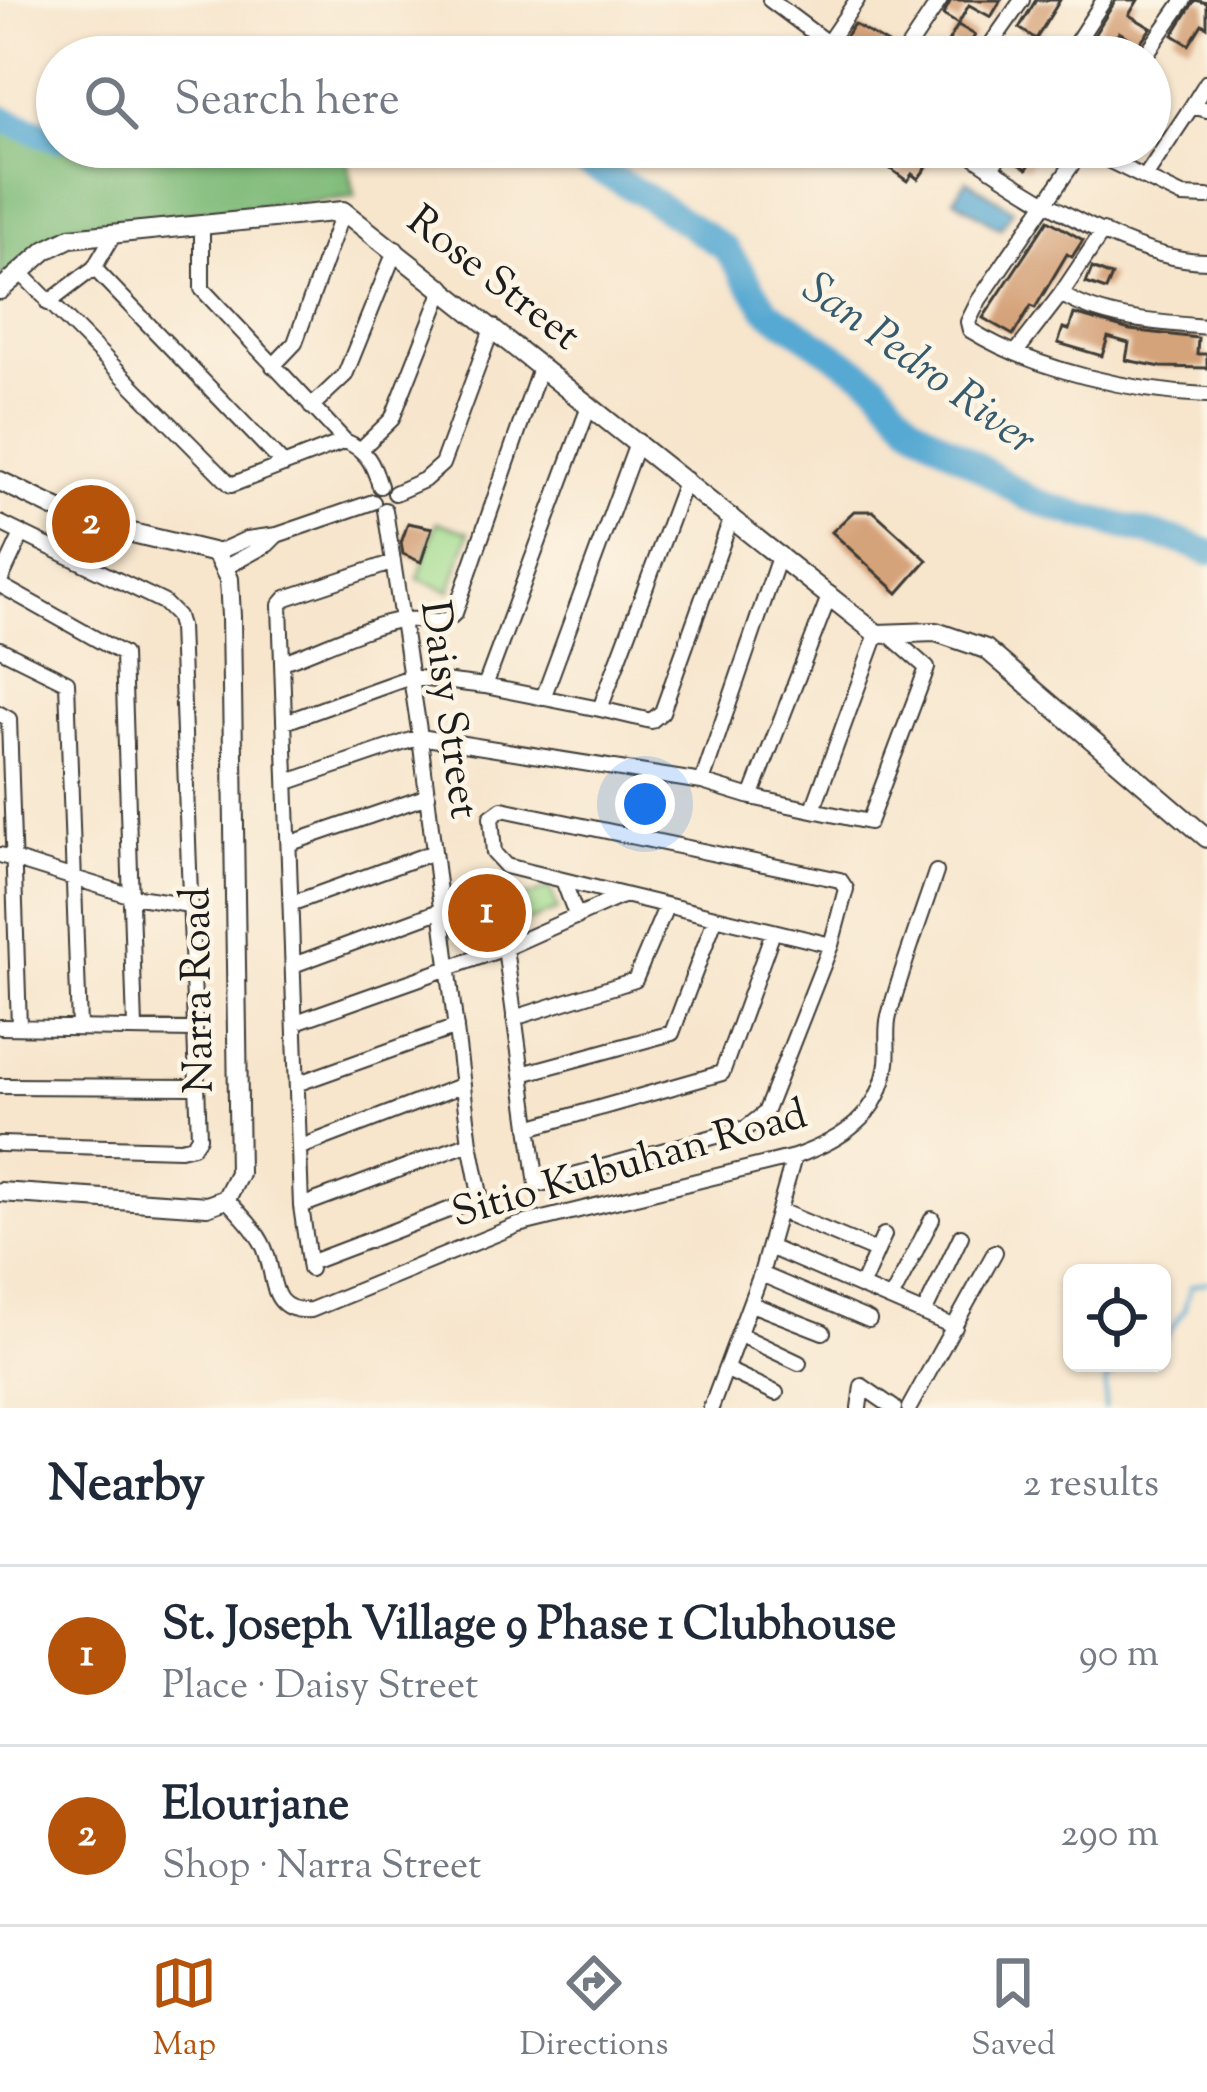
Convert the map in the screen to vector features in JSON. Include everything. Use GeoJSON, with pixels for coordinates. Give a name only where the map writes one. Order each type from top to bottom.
{"type":"FeatureCollection","features":[{"type":"Feature","properties":{"kind":"street"},"geometry":{"type":"LineString","coordinates":[[770,0],[822,36]]}},
{"type":"Feature","properties":{"kind":"street"},"geometry":{"type":"LineString","coordinates":[[832,36],[857,0]]}},
{"type":"Feature","properties":{"kind":"street"},"geometry":{"type":"LineString","coordinates":[[916,36],[940,0]]}},
{"type":"Feature","properties":{"kind":"street"},"geometry":{"type":"LineString","coordinates":[[997,36],[1022,0]]}},
{"type":"Feature","properties":{"kind":"street"},"geometry":{"type":"LineString","coordinates":[[1081,36],[1105,0]]}},
{"type":"Feature","properties":{"kind":"street"},"geometry":{"type":"LineString","coordinates":[[1159,36],[1184,0]]}},
{"type":"Feature","properties":{"kind":"street"},"geometry":{"type":"LineString","coordinates":[[1171,144],[1199,108],[1207,82]]}},
{"type":"Feature","properties":{"kind":"street"},"geometry":{"type":"LineString","coordinates":[[1071,168],[968,322],[970,330],[1109,382],[1207,395]]}},
{"type":"Feature","properties":{"kind":"street"},"geometry":{"type":"LineString","coordinates":[[1126,168],[1183,196],[1207,197]]}},
{"type":"Feature","properties":{"kind":"street"},"geometry":{"type":"LineString","coordinates":[[1145,177],[1152,168]]}},
{"type":"Feature","properties":{"kind":"street"},"geometry":{"type":"LineString","coordinates":[[991,169],[1102,231],[1162,253],[1207,262]]}},
{"type":"Feature","properties":{"kind":"street"},"geometry":{"type":"LineString","coordinates":[[273,366],[295,344],[343,211]]}},
{"type":"Feature","properties":{"kind":"street","name":"Rose Street"},"geometry":{"type":"LineString","coordinates":[[0,290],[46,250],[70,238],[343,211],[882,633]]}},
{"type":"Feature","properties":{"kind":"street"},"geometry":{"type":"LineString","coordinates":[[202,226],[202,290],[345,441],[362,448],[380,486]]}},
{"type":"Feature","properties":{"kind":"street"},"geometry":{"type":"LineString","coordinates":[[1017,351],[1102,231]]}},
{"type":"Feature","properties":{"kind":"street"},"geometry":{"type":"LineString","coordinates":[[48,303],[94,268],[114,234]]}},
{"type":"Feature","properties":{"kind":"street"},"geometry":{"type":"LineString","coordinates":[[311,407],[345,375],[396,249]]}},
{"type":"Feature","properties":{"kind":"street"},"geometry":{"type":"LineString","coordinates":[[94,268],[284,465]]}},
{"type":"Feature","properties":{"kind":"street"},"geometry":{"type":"LineString","coordinates":[[20,272],[226,482],[237,485],[345,441]]}},
{"type":"Feature","properties":{"kind":"street"},"geometry":{"type":"LineString","coordinates":[[362,448],[392,419],[444,287]]}},
{"type":"Feature","properties":{"kind":"street"},"geometry":{"type":"LineString","coordinates":[[1061,294],[1076,304],[1145,321],[1207,327]]}},
{"type":"Feature","properties":{"kind":"street"},"geometry":{"type":"LineString","coordinates":[[395,493],[424,480],[442,464],[493,326]]}},
{"type":"Feature","properties":{"kind":"street"},"geometry":{"type":"LineString","coordinates":[[283,662],[401,620],[435,623],[455,613],[542,365]]}},
{"type":"Feature","properties":{"kind":"street"},"geometry":{"type":"LineString","coordinates":[[485,686],[590,404]]}},
{"type":"Feature","properties":{"kind":"street"},"geometry":{"type":"LineString","coordinates":[[543,698],[638,441]]}},
{"type":"Feature","properties":{"kind":"street"},"geometry":{"type":"LineString","coordinates":[[600,709],[686,479]]}},
{"type":"Feature","properties":{"kind":"street"},"geometry":{"type":"LineString","coordinates":[[0,481],[82,521],[221,560],[268,544],[277,535],[394,504],[395,493]]}},
{"type":"Feature","properties":{"kind":"street"},"geometry":{"type":"LineString","coordinates":[[379,506],[374,491],[380,486],[395,493]]}},
{"type":"Feature","properties":{"kind":"street","name":"Daisy Street"},"geometry":{"type":"LineString","coordinates":[[302,1206],[310,1266],[481,1202],[420,737],[379,506]]}},
{"type":"Feature","properties":{"kind":"street"},"geometry":{"type":"LineString","coordinates":[[285,722],[410,676],[485,686],[651,721],[662,712],[733,517]]}},
{"type":"Feature","properties":{"kind":"street"},"geometry":{"type":"LineString","coordinates":[[0,523],[163,602],[177,616],[183,638],[199,1137],[194,1146],[0,1144]]}},
{"type":"Feature","properties":{"kind":"street"},"geometry":{"type":"LineString","coordinates":[[22,534],[0,583],[123,654],[135,1028]]}},
{"type":"Feature","properties":{"kind":"street"},"geometry":{"type":"LineString","coordinates":[[702,782],[780,554]]}},
{"type":"Feature","properties":{"kind":"street","name":"Narra Road"},"geometry":{"type":"LineString","coordinates":[[221,560],[231,617],[238,1173],[226,1198]]}},
{"type":"Feature","properties":{"kind":"street"},"geometry":{"type":"LineString","coordinates":[[392,563],[280,604],[302,1206],[470,1143]]}},
{"type":"Feature","properties":{"kind":"street"},"geometry":{"type":"LineString","coordinates":[[751,797],[830,594]]}},
{"type":"Feature","properties":{"kind":"street"},"geometry":{"type":"LineString","coordinates":[[882,633],[936,632],[986,649],[1207,838]]}},
{"type":"Feature","properties":{"kind":"street"},"geometry":{"type":"LineString","coordinates":[[288,782],[420,737],[702,782],[869,822],[927,668],[882,633]]}},
{"type":"Feature","properties":{"kind":"street"},"geometry":{"type":"LineString","coordinates":[[812,809],[882,633]]}},
{"type":"Feature","properties":{"kind":"street"},"geometry":{"type":"LineString","coordinates":[[0,650],[67,682],[79,1027]]}},
{"type":"Feature","properties":{"kind":"street"},"geometry":{"type":"LineString","coordinates":[[0,714],[10,719],[8,857],[19,1027]]}},
{"type":"Feature","properties":{"kind":"street"},"geometry":{"type":"LineString","coordinates":[[291,843],[428,796]]}},
{"type":"Feature","properties":{"kind":"street"},"geometry":{"type":"LineString","coordinates":[[505,948],[537,1185],[746,1128],[765,1113],[831,946],[846,890],[840,880],[502,809],[495,812],[490,817],[498,861],[831,946]]}},
{"type":"Feature","properties":{"kind":"street"},"geometry":{"type":"LineString","coordinates":[[293,903],[434,852]]}},
{"type":"Feature","properties":{"kind":"street"},"geometry":{"type":"LineString","coordinates":[[8,857],[132,896],[190,905]]}},
{"type":"Feature","properties":{"kind":"street","name":"Sitio Kubuhan Road"},"geometry":{"type":"LineString","coordinates":[[226,1198],[266,1250],[282,1304],[296,1311],[311,1310],[518,1225],[828,1145],[866,1118],[879,1093],[887,1062],[887,1022],[936,872]]}},
{"type":"Feature","properties":{"kind":"street"},"geometry":{"type":"LineString","coordinates":[[562,880],[577,917]]}},
{"type":"Feature","properties":{"kind":"street"},"geometry":{"type":"LineString","coordinates":[[296,1022],[505,948],[624,895]]}},
{"type":"Feature","properties":{"kind":"street"},"geometry":{"type":"LineString","coordinates":[[514,1018],[635,980],[666,907]]}},
{"type":"Feature","properties":{"kind":"street"},"geometry":{"type":"LineString","coordinates":[[296,964],[442,910]]}},
{"type":"Feature","properties":{"kind":"street"},"geometry":{"type":"LineString","coordinates":[[522,1074],[672,1034],[716,919]]}},
{"type":"Feature","properties":{"kind":"street"},"geometry":{"type":"LineString","coordinates":[[529,1128],[722,1072],[773,932]]}},
{"type":"Feature","properties":{"kind":"street"},"geometry":{"type":"LineString","coordinates":[[0,1027],[194,1030]]}},
{"type":"Feature","properties":{"kind":"street"},"geometry":{"type":"LineString","coordinates":[[298,1083],[456,1027]]}},
{"type":"Feature","properties":{"kind":"street"},"geometry":{"type":"LineString","coordinates":[[301,1147],[463,1084]]}},
{"type":"Feature","properties":{"kind":"street"},"geometry":{"type":"LineString","coordinates":[[0,1086],[195,1087]]}},
{"type":"Feature","properties":{"kind":"street"},"geometry":{"type":"LineString","coordinates":[[718,1405],[794,1157]]}},
{"type":"Feature","properties":{"kind":"street"},"geometry":{"type":"LineString","coordinates":[[0,1192],[207,1206],[226,1198]]}},
{"type":"Feature","properties":{"kind":"street"},"geometry":{"type":"LineString","coordinates":[[780,1211],[876,1251]]}},
{"type":"Feature","properties":{"kind":"street"},"geometry":{"type":"LineString","coordinates":[[892,1299],[932,1219]]}},
{"type":"Feature","properties":{"kind":"street"},"geometry":{"type":"LineString","coordinates":[[861,1287],[884,1235]]}},
{"type":"Feature","properties":{"kind":"street"},"geometry":{"type":"LineString","coordinates":[[924,1313],[961,1236]]}},
{"type":"Feature","properties":{"kind":"street"},"geometry":{"type":"LineString","coordinates":[[769,1247],[955,1327]]}},
{"type":"Feature","properties":{"kind":"street"},"geometry":{"type":"LineString","coordinates":[[909,1408],[995,1252]]}},
{"type":"Feature","properties":{"kind":"street"},"geometry":{"type":"LineString","coordinates":[[761,1274],[869,1320]]}},
{"type":"Feature","properties":{"kind":"street"},"geometry":{"type":"LineString","coordinates":[[751,1304],[823,1332]]}},
{"type":"Feature","properties":{"kind":"street"},"geometry":{"type":"LineString","coordinates":[[740,1335],[799,1363]]}},
{"type":"Feature","properties":{"kind":"street"},"geometry":{"type":"LineString","coordinates":[[727,1370],[776,1393]]}},
{"type":"Feature","properties":{"kind":"street"},"geometry":{"type":"LineString","coordinates":[[859,1408],[862,1386],[894,1408]]}},
{"type":"Feature","properties":{"kind":"green space"},"geometry":{"type":"Polygon","coordinates":[[[0,127],[36,140],[36,168],[349,168],[355,197],[70,226],[0,280],[0,127]]]}},
{"type":"Feature","properties":{"kind":"green space"},"geometry":{"type":"Polygon","coordinates":[[[437,522],[469,533],[450,591],[418,579],[437,522]]]}},
{"type":"Feature","properties":{"kind":"green space"},"geometry":{"type":"Polygon","coordinates":[[[550,888],[558,910],[513,927],[505,905],[550,888]]]}},
{"type":"Feature","properties":{"kind":"water"},"geometry":{"type":"Polygon","coordinates":[[[967,180],[1013,210],[1000,229],[954,199],[967,180]]]}},
{"type":"Feature","properties":{"kind":"building"},"geometry":{"type":"Polygon","coordinates":[[[951,0],[1001,0],[991,17],[969,5],[958,24],[943,15],[951,0]]]}},
{"type":"Feature","properties":{"kind":"building"},"geometry":{"type":"Polygon","coordinates":[[[1036,0],[1060,0],[1038,36],[1019,28],[1036,0]]]}},
{"type":"Feature","properties":{"kind":"building"},"geometry":{"type":"Polygon","coordinates":[[[1116,0],[1138,0],[1129,15],[1151,28],[1145,36],[1119,32],[1117,36],[1094,36],[1116,0]]]}},
{"type":"Feature","properties":{"kind":"building"},"geometry":{"type":"Polygon","coordinates":[[[1195,0],[1207,3],[1207,27],[1202,24],[1189,45],[1173,35],[1195,0]]]}},
{"type":"Feature","properties":{"kind":"building"},"geometry":{"type":"Polygon","coordinates":[[[854,24],[875,36],[846,36],[854,24]]]}},
{"type":"Feature","properties":{"kind":"building"},"geometry":{"type":"Polygon","coordinates":[[[958,25],[975,35],[974,36],[952,36],[958,25]]]}},
{"type":"Feature","properties":{"kind":"building"},"geometry":{"type":"Polygon","coordinates":[[[889,168],[926,168],[918,179],[912,174],[907,181],[889,168]]]}},
{"type":"Feature","properties":{"kind":"building"},"geometry":{"type":"Polygon","coordinates":[[[1048,220],[1083,240],[1072,257],[1067,254],[1013,335],[983,318],[1048,220]]]}},
{"type":"Feature","properties":{"kind":"building"},"geometry":{"type":"Polygon","coordinates":[[[1092,268],[1112,276],[1106,290],[1086,283],[1092,268]]]}},
{"type":"Feature","properties":{"kind":"building"},"geometry":{"type":"Polygon","coordinates":[[[1074,314],[1130,330],[1198,338],[1197,354],[1207,354],[1207,368],[1126,360],[1129,343],[1108,337],[1102,356],[1058,343],[1074,314]]]}},
{"type":"Feature","properties":{"kind":"building"},"geometry":{"type":"Polygon","coordinates":[[[854,511],[873,511],[927,560],[898,593],[832,532],[854,511]]]}},
{"type":"Feature","properties":{"kind":"building"},"geometry":{"type":"Polygon","coordinates":[[[408,523],[432,528],[421,562],[403,554],[401,543],[408,523]]]}},
{"type":"Feature","properties":{"kind":"building"},"geometry":{"type":"Polygon","coordinates":[[[494,897],[503,920],[481,928],[472,906],[494,897]]]}},
{"type":"Feature","properties":{"kind":"waterway","name":"San Pedro River"},"geometry":{"type":"LineString","coordinates":[[0,118],[36,131]]}},
{"type":"Feature","properties":{"kind":"waterway","name":"San Pedro River"},"geometry":{"type":"LineString","coordinates":[[595,168],[726,249],[768,311],[875,382],[911,424],[1028,498],[1207,552]]}},
{"type":"Feature","properties":{"kind":"waterway"},"geometry":{"type":"LineString","coordinates":[[1171,1330],[1184,1310],[1191,1286],[1207,1282]]}},
{"type":"Feature","properties":{"kind":"waterway"},"geometry":{"type":"LineString","coordinates":[[1105,1408],[1106,1380],[1115,1372]]}},
{"type":"Feature","properties":{"kind":"place","name":"Elourjane"},"geometry":{"type":"Point","coordinates":[91,524]}},
{"type":"Feature","properties":{"kind":"place","name":"St. Joseph Village 9 Phase 1 Clubhouse"},"geometry":{"type":"Point","coordinates":[487,913]}}]}
